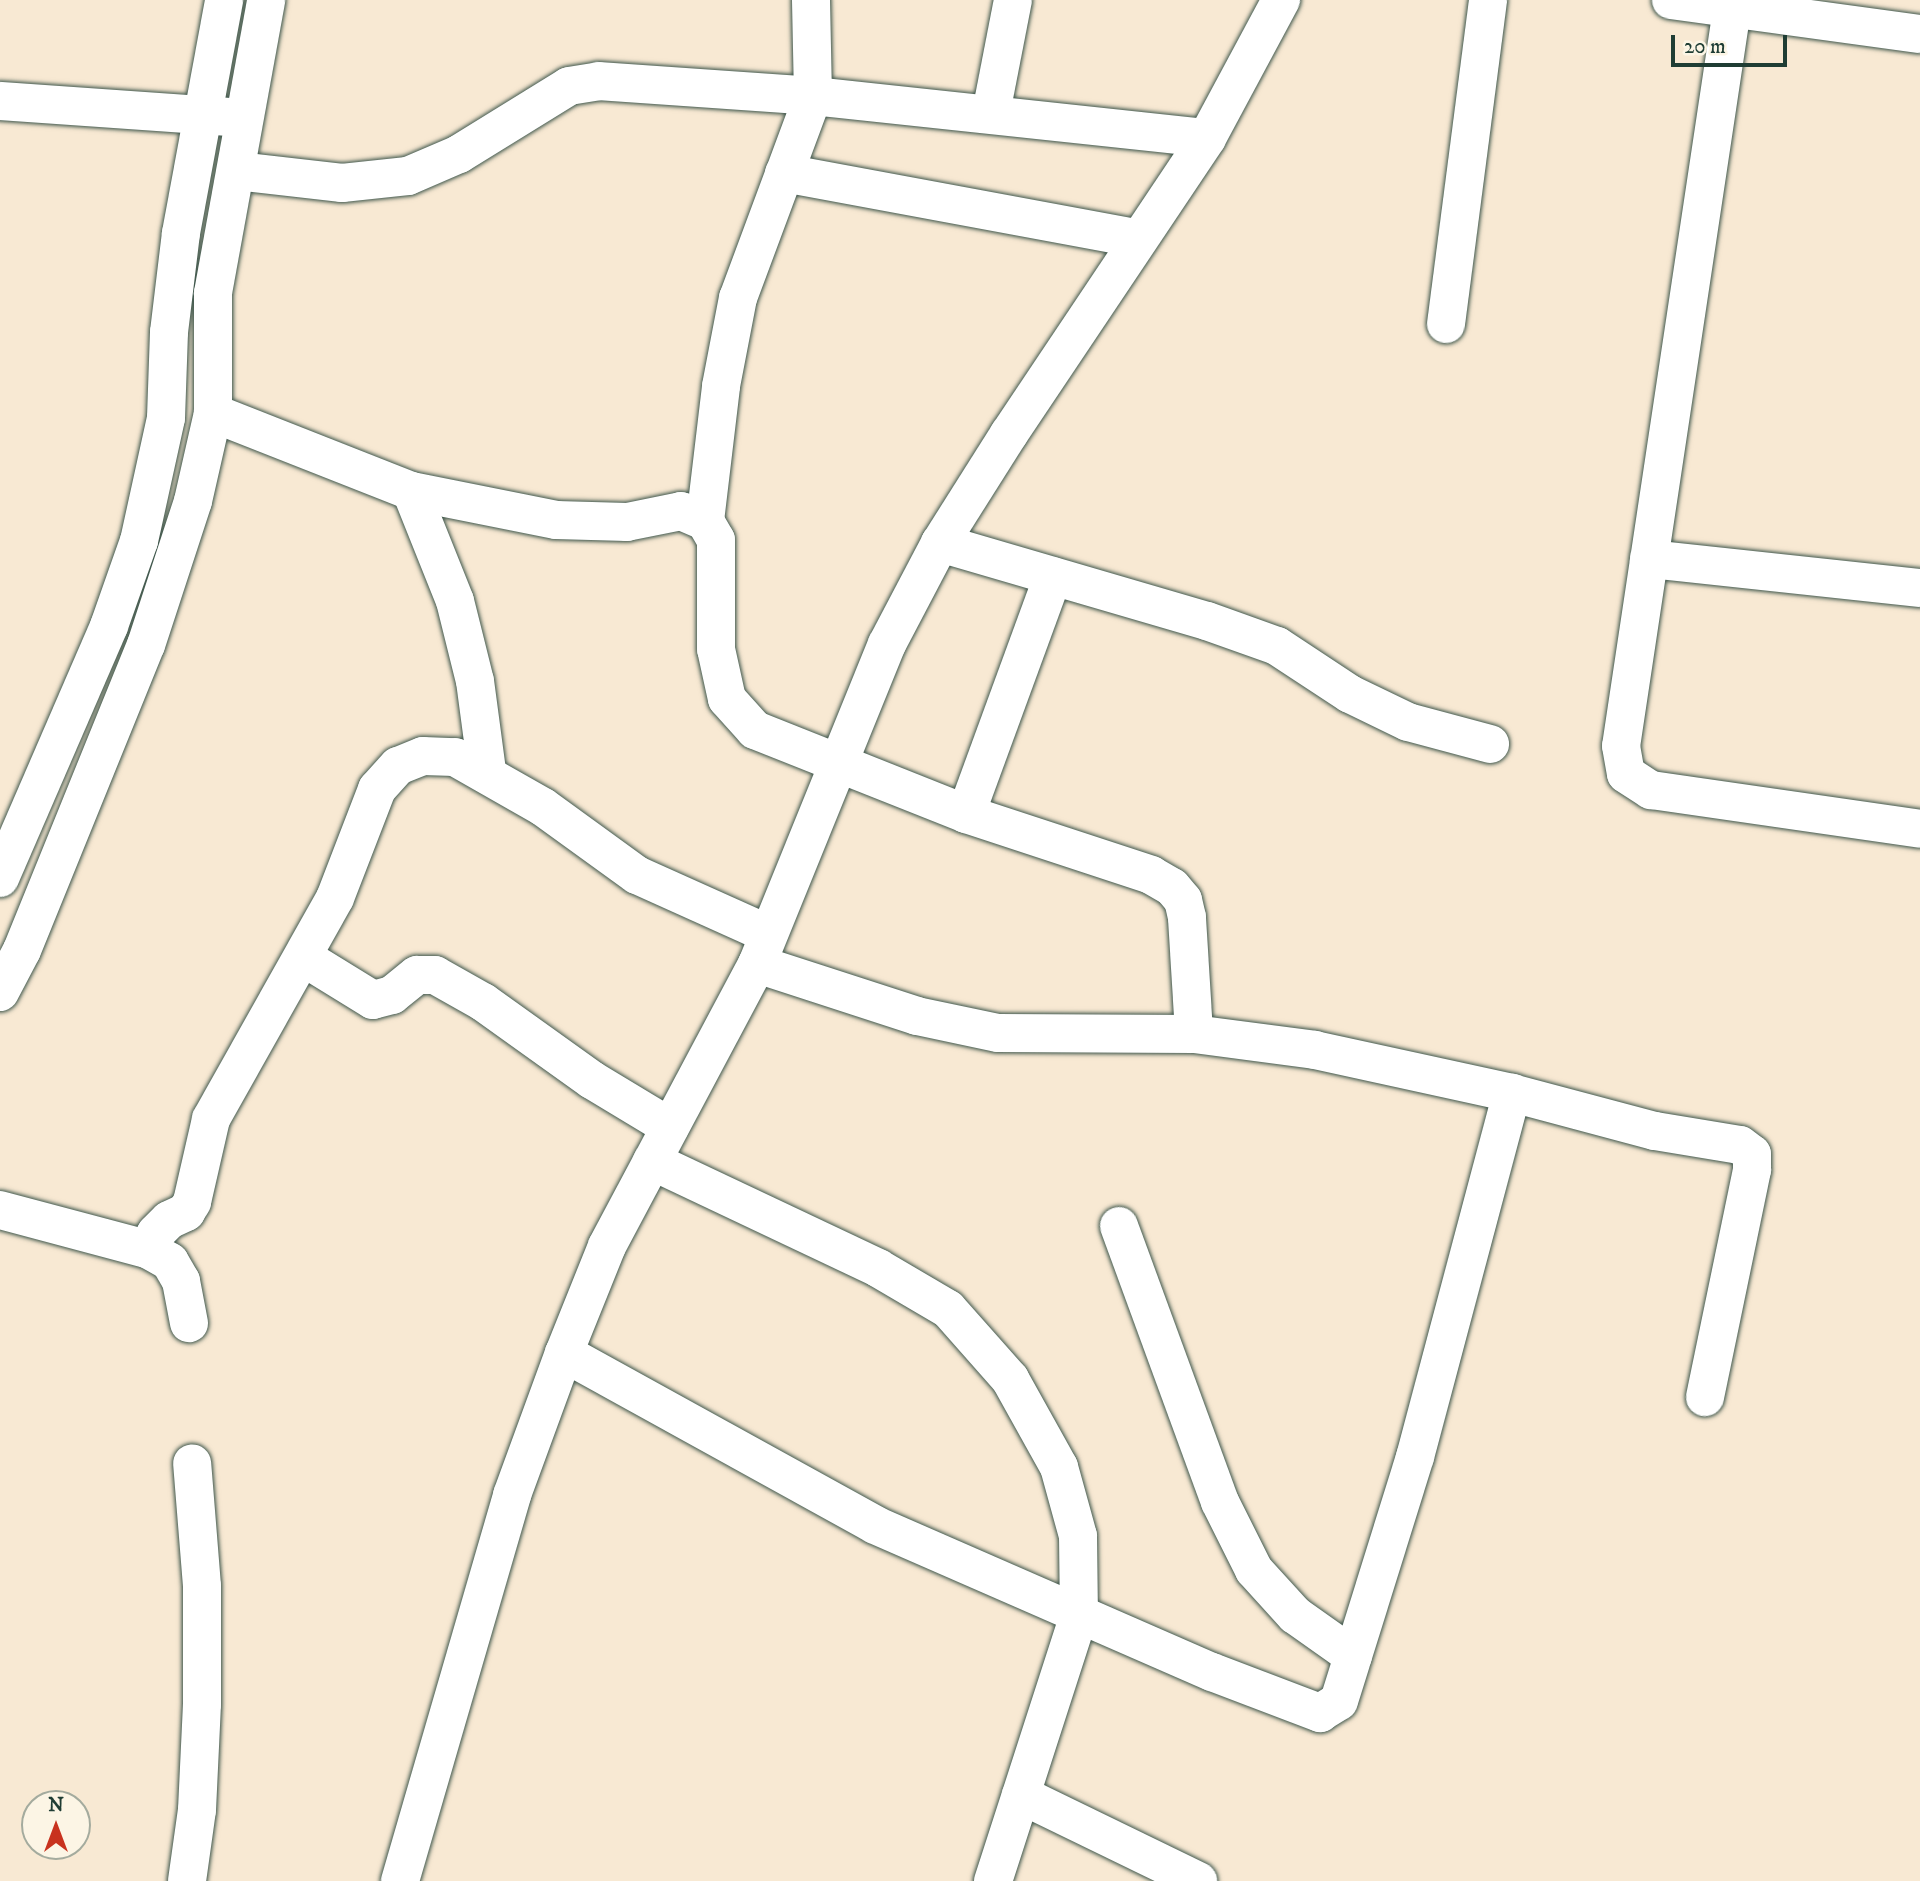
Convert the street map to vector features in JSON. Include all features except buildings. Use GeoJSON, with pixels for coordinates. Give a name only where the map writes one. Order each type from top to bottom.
{"type":"FeatureCollection","features":[{"type":"Feature","properties":{"kind":"street"},"geometry":{"type":"LineString","coordinates":[[0,992],[22,950],[146,645],[193,501],[214,413],[214,293],[237,171],[226,117],[224,0]]}},
{"type":"Feature","properties":{"kind":"street"},"geometry":{"type":"LineString","coordinates":[[0,878],[109,626],[139,541],[166,418],[169,332],[181,233],[267,0]]}},
{"type":"Feature","properties":{"kind":"street"},"geometry":{"type":"LineString","coordinates":[[811,0],[813,96],[738,298],[720,386],[705,521],[716,540],[716,649],[727,699],[755,730],[835,764],[966,814],[1151,875],[1172,887],[1183,900],[1187,918],[1194,1034]]}},
{"type":"Feature","properties":{"kind":"street"},"geometry":{"type":"LineString","coordinates":[[990,113],[1013,0]]}},
{"type":"Feature","properties":{"kind":"street"},"geometry":{"type":"LineString","coordinates":[[400,1881],[512,1495],[564,1353],[607,1246],[762,949],[835,764],[887,644],[940,543],[1208,138],[1281,0]]}},
{"type":"Feature","properties":{"kind":"street"},"geometry":{"type":"LineString","coordinates":[[1446,324],[1488,0]]}},
{"type":"Feature","properties":{"kind":"street"},"geometry":{"type":"LineString","coordinates":[[1671,0],[1920,34]]}},
{"type":"Feature","properties":{"kind":"street"},"geometry":{"type":"LineString","coordinates":[[1732,9],[1621,746],[1626,775],[1651,790],[1920,829]]}},
{"type":"Feature","properties":{"kind":"street"},"geometry":{"type":"LineString","coordinates":[[237,171],[342,183],[408,176],[459,154],[569,86],[599,81],[813,96],[1208,138]]}},
{"type":"Feature","properties":{"kind":"street"},"geometry":{"type":"LineString","coordinates":[[0,101],[226,117]]}},
{"type":"Feature","properties":{"kind":"street"},"geometry":{"type":"LineString","coordinates":[[784,173],[1139,239]]}},
{"type":"Feature","properties":{"kind":"street"},"geometry":{"type":"LineString","coordinates":[[214,413],[411,491],[556,520],[626,522],[681,511],[705,521]]}},
{"type":"Feature","properties":{"kind":"street"},"geometry":{"type":"LineString","coordinates":[[411,491],[455,601],[475,681],[487,771]]}},
{"type":"Feature","properties":{"kind":"street"},"geometry":{"type":"LineString","coordinates":[[940,543],[1277,646],[1350,694],[1408,722],[1490,744]]}},
{"type":"Feature","properties":{"kind":"street"},"geometry":{"type":"LineString","coordinates":[[1649,559],[1920,587]]}},
{"type":"Feature","properties":{"kind":"street"},"geometry":{"type":"LineString","coordinates":[[966,814],[1053,576]]}},
{"type":"Feature","properties":{"kind":"street"},"geometry":{"type":"LineString","coordinates":[[147,1249],[156,1233],[169,1220],[186,1212],[192,1202],[211,1119],[335,898],[377,789],[398,765],[423,756],[455,757],[487,771],[637,875],[762,949],[917,1016],[998,1033],[1194,1034],[1315,1050],[1512,1093],[1655,1131],[1740,1145],[1752,1154],[1752,1170],[1705,1397]]}},
{"type":"Feature","properties":{"kind":"street"},"geometry":{"type":"LineString","coordinates":[[303,957],[373,1000],[392,995],[417,975],[435,975],[483,1002],[592,1080],[670,1128]]}},
{"type":"Feature","properties":{"kind":"street"},"geometry":{"type":"LineString","coordinates":[[564,1353],[875,1525],[1306,1711],[1320,1713],[1339,1701],[1415,1457],[1512,1093]]}},
{"type":"Feature","properties":{"kind":"street"},"geometry":{"type":"LineString","coordinates":[[652,1161],[878,1268],[948,1309],[1010,1379],[1059,1467],[1078,1536],[1079,1615],[993,1881]]}},
{"type":"Feature","properties":{"kind":"street"},"geometry":{"type":"LineString","coordinates":[[0,1210],[147,1249],[170,1262],[181,1282],[189,1322]]}},
{"type":"Feature","properties":{"kind":"street"},"geometry":{"type":"LineString","coordinates":[[1119,1226],[1220,1502],[1254,1570],[1295,1615],[1353,1656]]}},
{"type":"Feature","properties":{"kind":"street"},"geometry":{"type":"LineString","coordinates":[[187,1881],[197,1810],[202,1704],[202,1586],[192,1463]]}},
{"type":"Feature","properties":{"kind":"street"},"geometry":{"type":"LineString","coordinates":[[1021,1796],[1198,1881]]}}]}
